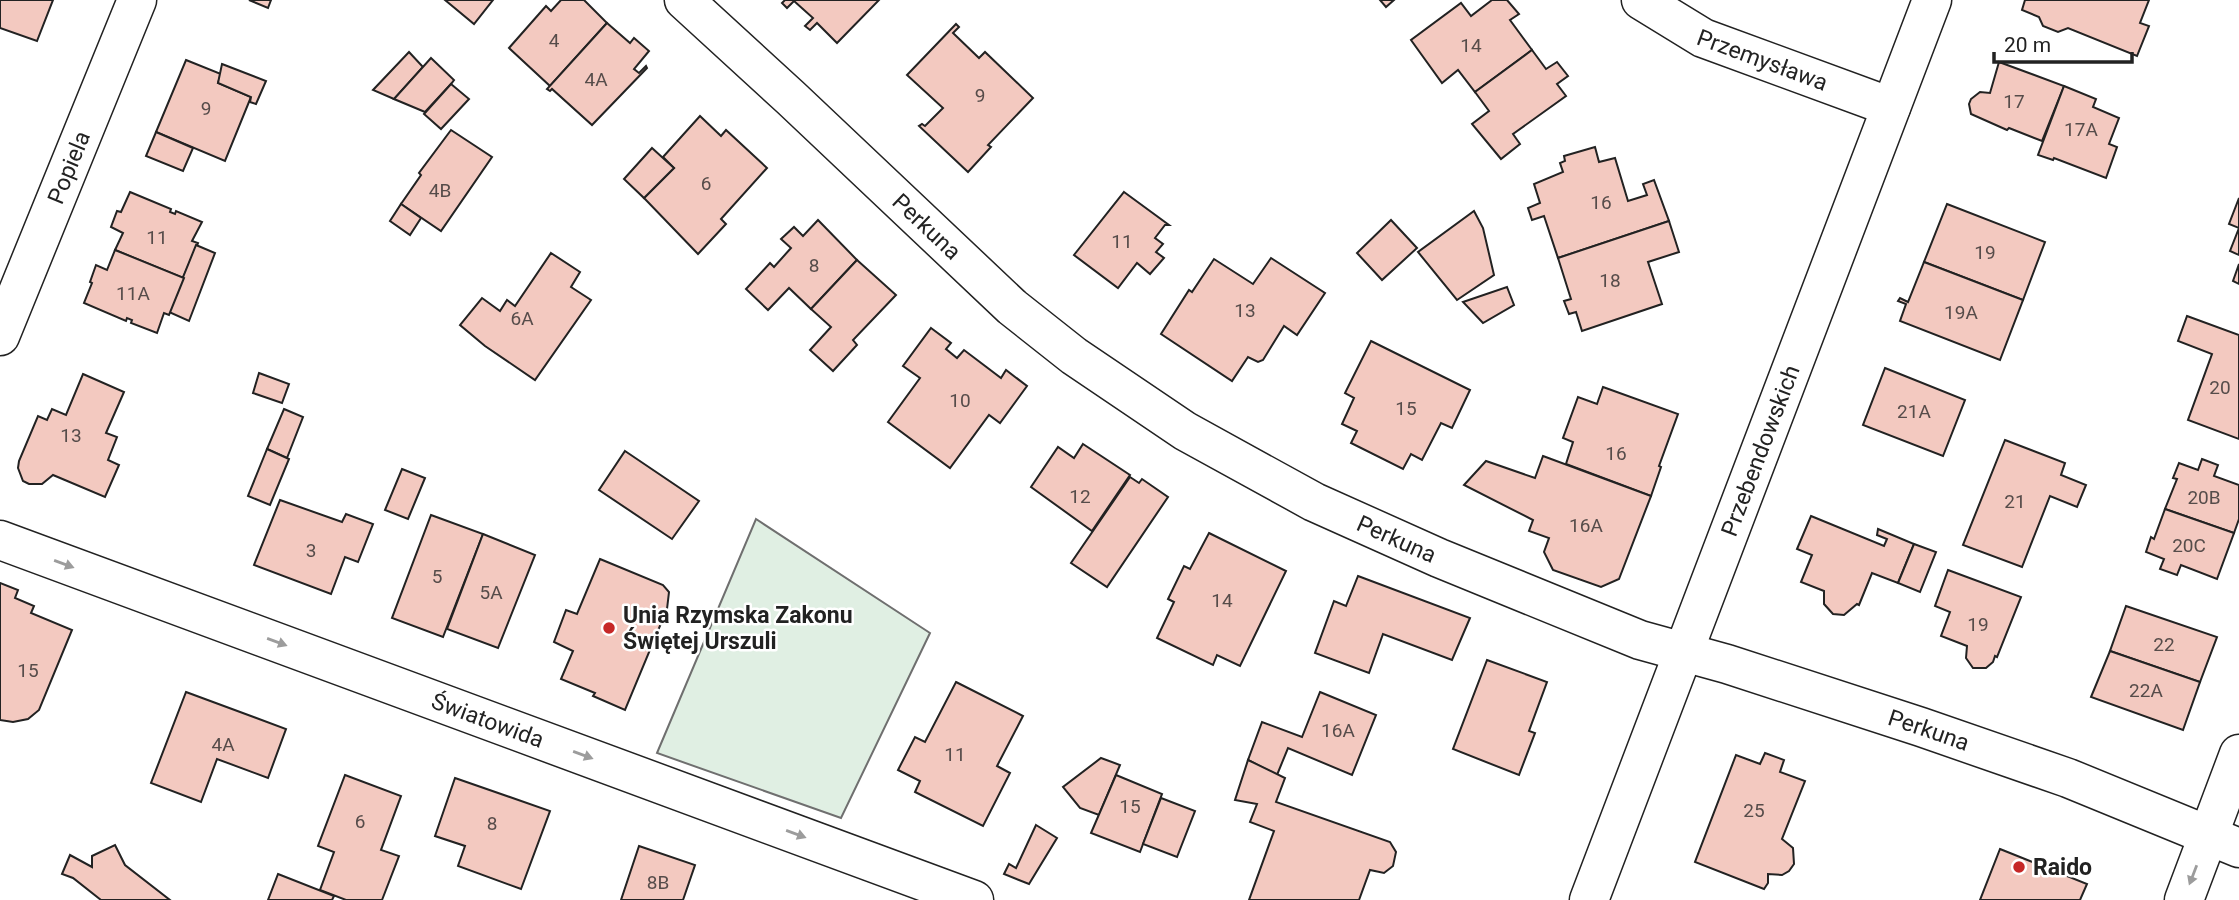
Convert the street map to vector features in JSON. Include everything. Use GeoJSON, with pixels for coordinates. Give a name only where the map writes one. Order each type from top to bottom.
{"type":"FeatureCollection","features":[{"type":"Feature","properties":{"kind":"street","name":"Popiela"},"geometry":{"type":"LineString","coordinates":[[0,336],[137,0]]}},
{"type":"Feature","properties":{"kind":"street","name":"Perkuna"},"geometry":{"type":"LineString","coordinates":[[684,0],[1012,307],[1074,356],[1185,431],[1314,502],[1640,640],[1922,727],[2068,778],[2224,842]]}},
{"type":"Feature","properties":{"kind":"street","name":"Przemysława"},"geometry":{"type":"LineString","coordinates":[[1641,0],[1703,38],[1891,107]]}},
{"type":"Feature","properties":{"kind":"street","name":"Przebendowskich"},"geometry":{"type":"LineString","coordinates":[[1589,900],[1932,0]]}},
{"type":"Feature","properties":{"kind":"street","name":"Światowida"},"geometry":{"type":"LineString","coordinates":[[0,540],[974,900]]}},
{"type":"Feature","properties":{"kind":"street"},"geometry":{"type":"LineString","coordinates":[[2184,900],[2224,842],[2239,754]]}},
{"type":"Feature","properties":{"kind":"green space"},"geometry":{"type":"Polygon","coordinates":[[[756,519],[930,633],[841,818],[657,753],[756,519]]]}},
{"type":"Feature","properties":{"kind":"building"},"geometry":{"type":"Polygon","coordinates":[[[0,0],[53,0],[37,41],[0,28],[0,0]]]}},
{"type":"Feature","properties":{"kind":"building"},"geometry":{"type":"Polygon","coordinates":[[[249,0],[271,0],[268,8],[249,0]]]}},
{"type":"Feature","properties":{"kind":"building"},"geometry":{"type":"Polygon","coordinates":[[[445,0],[493,0],[474,24],[445,0]]]}},
{"type":"Feature","properties":{"kind":"building"},"geometry":{"type":"Polygon","coordinates":[[[561,0],[584,0],[607,23],[550,86],[509,48],[546,6],[551,11],[561,0]]]}},
{"type":"Feature","properties":{"kind":"building"},"geometry":{"type":"Polygon","coordinates":[[[785,0],[879,0],[837,43],[817,23],[810,30],[805,26],[813,18],[794,1],[787,8],[782,3],[785,0]]]}},
{"type":"Feature","properties":{"kind":"building"},"geometry":{"type":"Polygon","coordinates":[[[1380,0],[1394,0],[1386,7],[1380,0]]]}},
{"type":"Feature","properties":{"kind":"building"},"geometry":{"type":"Polygon","coordinates":[[[1492,0],[1507,0],[1519,14],[1510,20],[1532,50],[1475,92],[1458,70],[1442,83],[1411,40],[1461,3],[1471,16],[1492,0]]]}},
{"type":"Feature","properties":{"kind":"building"},"geometry":{"type":"Polygon","coordinates":[[[2025,0],[2149,0],[2140,23],[2149,26],[2137,56],[2068,28],[2058,32],[2043,26],[2039,17],[2022,10],[2025,0]]]}},
{"type":"Feature","properties":{"kind":"building"},"geometry":{"type":"Polygon","coordinates":[[[607,23],[630,43],[634,38],[649,51],[634,69],[639,73],[646,66],[647,68],[592,125],[552,89],[547,89],[607,23]]]}},
{"type":"Feature","properties":{"kind":"building"},"geometry":{"type":"Polygon","coordinates":[[[956,24],[959,27],[953,33],[979,58],[985,52],[1033,98],[988,145],[991,147],[968,172],[919,126],[925,126],[943,108],[907,75],[956,24]]]}},
{"type":"Feature","properties":{"kind":"building"},"geometry":{"type":"Polygon","coordinates":[[[1532,50],[1546,69],[1557,62],[1568,76],[1557,84],[1566,96],[1513,134],[1520,144],[1501,159],[1472,124],[1489,111],[1475,92],[1532,50]]]}},
{"type":"Feature","properties":{"kind":"building"},"geometry":{"type":"Polygon","coordinates":[[[409,52],[423,67],[394,99],[373,90],[409,52]]]}},
{"type":"Feature","properties":{"kind":"building"},"geometry":{"type":"Polygon","coordinates":[[[431,58],[454,80],[451,84],[425,112],[394,99],[431,58]]]}},
{"type":"Feature","properties":{"kind":"building"},"geometry":{"type":"Polygon","coordinates":[[[186,60],[221,74],[218,83],[251,97],[225,161],[156,132],[186,60]]]}},
{"type":"Feature","properties":{"kind":"building"},"geometry":{"type":"Polygon","coordinates":[[[1999,62],[2064,86],[2042,141],[2009,128],[2007,130],[1971,114],[1971,99],[1980,92],[1990,93],[1999,62]]]}},
{"type":"Feature","properties":{"kind":"building"},"geometry":{"type":"Polygon","coordinates":[[[222,64],[266,81],[256,104],[250,102],[251,97],[218,83],[222,64]]]}},
{"type":"Feature","properties":{"kind":"building"},"geometry":{"type":"Polygon","coordinates":[[[451,84],[469,99],[441,129],[424,114],[451,84]]]}},
{"type":"Feature","properties":{"kind":"building"},"geometry":{"type":"Polygon","coordinates":[[[2064,86],[2096,99],[2093,107],[2119,118],[2109,144],[2117,147],[2106,178],[2054,158],[2053,160],[2038,155],[2064,86]]]}},
{"type":"Feature","properties":{"kind":"building"},"geometry":{"type":"Polygon","coordinates":[[[700,116],[721,136],[726,130],[767,168],[721,219],[726,224],[698,254],[644,198],[674,168],[663,157],[700,116]]]}},
{"type":"Feature","properties":{"kind":"building"},"geometry":{"type":"Polygon","coordinates":[[[451,130],[492,157],[441,231],[401,204],[421,175],[419,173],[451,130]]]}},
{"type":"Feature","properties":{"kind":"building"},"geometry":{"type":"Polygon","coordinates":[[[156,132],[193,148],[183,171],[146,156],[156,132]]]}},
{"type":"Feature","properties":{"kind":"building"},"geometry":{"type":"Polygon","coordinates":[[[1595,147],[1599,162],[1615,158],[1628,201],[1647,195],[1643,184],[1654,180],[1669,221],[1558,258],[1544,216],[1532,220],[1528,208],[1540,203],[1534,184],[1563,172],[1560,163],[1565,161],[1564,156],[1595,147]]]}},
{"type":"Feature","properties":{"kind":"building"},"geometry":{"type":"Polygon","coordinates":[[[652,148],[674,168],[644,198],[624,179],[652,148]]]}},
{"type":"Feature","properties":{"kind":"building"},"geometry":{"type":"Polygon","coordinates":[[[130,192],[171,209],[170,212],[175,214],[176,211],[202,222],[192,241],[198,243],[183,278],[115,250],[123,233],[111,227],[117,211],[121,212],[130,192]]]}},
{"type":"Feature","properties":{"kind":"building"},"geometry":{"type":"Polygon","coordinates":[[[1124,192],[1169,225],[1165,225],[1155,238],[1163,244],[1156,252],[1164,258],[1150,274],[1137,263],[1118,288],[1074,255],[1124,192]]]}},
{"type":"Feature","properties":{"kind":"building"},"geometry":{"type":"Polygon","coordinates":[[[2239,198],[2239,228],[2229,224],[2239,198]]]}},
{"type":"Feature","properties":{"kind":"building"},"geometry":{"type":"Polygon","coordinates":[[[401,204],[421,218],[410,235],[390,221],[401,204]]]}},
{"type":"Feature","properties":{"kind":"building"},"geometry":{"type":"Polygon","coordinates":[[[1947,204],[2045,242],[2023,300],[1924,262],[1947,204]]]}},
{"type":"Feature","properties":{"kind":"building"},"geometry":{"type":"Polygon","coordinates":[[[1474,211],[1483,228],[1494,275],[1457,300],[1418,252],[1474,211]]]}},
{"type":"Feature","properties":{"kind":"building"},"geometry":{"type":"Polygon","coordinates":[[[818,220],[857,260],[811,309],[789,288],[768,310],[746,289],[770,263],[774,267],[791,248],[781,239],[794,227],[803,236],[818,220]]]}},
{"type":"Feature","properties":{"kind":"building"},"geometry":{"type":"Polygon","coordinates":[[[1391,220],[1417,248],[1382,280],[1357,253],[1391,220]]]}},
{"type":"Feature","properties":{"kind":"building"},"geometry":{"type":"Polygon","coordinates":[[[1669,221],[1679,252],[1648,262],[1662,304],[1582,331],[1576,312],[1569,314],[1564,301],[1571,299],[1558,258],[1669,221]]]}},
{"type":"Feature","properties":{"kind":"building"},"geometry":{"type":"Polygon","coordinates":[[[2239,228],[2239,255],[2230,251],[2239,228]]]}},
{"type":"Feature","properties":{"kind":"building"},"geometry":{"type":"Polygon","coordinates":[[[196,245],[215,253],[189,321],[169,312],[196,245]]]}},
{"type":"Feature","properties":{"kind":"building"},"geometry":{"type":"Polygon","coordinates":[[[115,250],[184,278],[169,315],[164,313],[157,333],[131,323],[132,320],[127,318],[126,321],[84,303],[96,265],[107,270],[115,250]]]}},
{"type":"Feature","properties":{"kind":"building"},"geometry":{"type":"Polygon","coordinates":[[[551,253],[580,272],[571,287],[591,300],[535,380],[485,346],[460,325],[482,298],[500,311],[507,300],[515,306],[551,253]]]}},
{"type":"Feature","properties":{"kind":"building"},"geometry":{"type":"Polygon","coordinates":[[[1271,258],[1325,293],[1297,335],[1284,326],[1263,360],[1258,362],[1248,357],[1232,381],[1161,334],[1189,290],[1192,292],[1214,259],[1253,284],[1271,258]]]}},
{"type":"Feature","properties":{"kind":"building"},"geometry":{"type":"Polygon","coordinates":[[[857,260],[896,295],[853,340],[857,345],[833,371],[810,350],[831,327],[811,309],[857,260]]]}},
{"type":"Feature","properties":{"kind":"building"},"geometry":{"type":"Polygon","coordinates":[[[1924,262],[2023,300],[2000,360],[1900,321],[1906,304],[1898,301],[1900,298],[1908,302],[1924,262]]]}},
{"type":"Feature","properties":{"kind":"building"},"geometry":{"type":"Polygon","coordinates":[[[2239,264],[2239,284],[2233,281],[2239,264]]]}},
{"type":"Feature","properties":{"kind":"building"},"geometry":{"type":"Polygon","coordinates":[[[1507,287],[1514,305],[1483,323],[1463,302],[1507,287]]]}},
{"type":"Feature","properties":{"kind":"building"},"geometry":{"type":"Polygon","coordinates":[[[2187,316],[2239,335],[2239,439],[2188,420],[2212,354],[2178,341],[2187,316]]]}},
{"type":"Feature","properties":{"kind":"building"},"geometry":{"type":"Polygon","coordinates":[[[931,328],[951,343],[946,349],[957,358],[964,350],[1001,378],[1006,370],[1027,386],[1000,423],[989,415],[950,468],[888,422],[920,378],[903,366],[931,328]]]}},
{"type":"Feature","properties":{"kind":"building"},"geometry":{"type":"Polygon","coordinates":[[[1371,341],[1470,390],[1452,428],[1441,423],[1422,460],[1411,454],[1403,469],[1351,443],[1357,431],[1342,424],[1354,398],[1345,393],[1371,341]]]}},
{"type":"Feature","properties":{"kind":"building"},"geometry":{"type":"Polygon","coordinates":[[[1885,368],[1965,400],[1943,456],[1863,425],[1885,368]]]}},
{"type":"Feature","properties":{"kind":"building"},"geometry":{"type":"Polygon","coordinates":[[[259,373],[289,384],[282,403],[253,393],[259,373]]]}},
{"type":"Feature","properties":{"kind":"building"},"geometry":{"type":"Polygon","coordinates":[[[83,374],[124,392],[106,433],[117,437],[108,460],[119,465],[105,497],[53,475],[42,484],[29,484],[23,481],[18,468],[38,416],[47,420],[52,409],[66,415],[83,374]]]}},
{"type":"Feature","properties":{"kind":"building"},"geometry":{"type":"Polygon","coordinates":[[[1603,387],[1678,414],[1651,496],[1566,464],[1573,442],[1563,438],[1578,397],[1597,404],[1603,387]]]}},
{"type":"Feature","properties":{"kind":"building"},"geometry":{"type":"Polygon","coordinates":[[[284,409],[303,417],[287,458],[267,449],[284,409]]]}},
{"type":"Feature","properties":{"kind":"building"},"geometry":{"type":"Polygon","coordinates":[[[2005,440],[2065,463],[2061,475],[2086,485],[2077,507],[2050,496],[2022,567],[1963,545],[2005,440]]]}},
{"type":"Feature","properties":{"kind":"building"},"geometry":{"type":"Polygon","coordinates":[[[1083,444],[1130,475],[1092,531],[1031,487],[1058,447],[1074,458],[1083,444]]]}},
{"type":"Feature","properties":{"kind":"building"},"geometry":{"type":"Polygon","coordinates":[[[267,449],[289,459],[270,505],[248,496],[267,449]]]}},
{"type":"Feature","properties":{"kind":"building"},"geometry":{"type":"Polygon","coordinates":[[[625,451],[699,501],[672,539],[599,490],[625,451]]]}},
{"type":"Feature","properties":{"kind":"building"},"geometry":{"type":"Polygon","coordinates":[[[1543,456],[1651,496],[1619,579],[1601,587],[1553,570],[1544,552],[1549,538],[1529,531],[1533,520],[1464,485],[1486,461],[1535,478],[1543,456]]]}},
{"type":"Feature","properties":{"kind":"building"},"geometry":{"type":"Polygon","coordinates":[[[2202,459],[2218,465],[2214,476],[2239,485],[2239,519],[2234,533],[2165,509],[2177,479],[2173,478],[2179,463],[2198,470],[2202,459]]]}},
{"type":"Feature","properties":{"kind":"building"},"geometry":{"type":"Polygon","coordinates":[[[402,469],[425,478],[408,519],[385,510],[402,469]]]}},
{"type":"Feature","properties":{"kind":"building"},"geometry":{"type":"Polygon","coordinates":[[[1130,477],[1139,483],[1142,479],[1168,497],[1107,587],[1071,563],[1130,477]]]}},
{"type":"Feature","properties":{"kind":"building"},"geometry":{"type":"Polygon","coordinates":[[[280,500],[342,522],[346,514],[373,524],[358,562],[345,557],[331,594],[254,565],[280,500]]]}},
{"type":"Feature","properties":{"kind":"building"},"geometry":{"type":"Polygon","coordinates":[[[2165,509],[2234,533],[2217,579],[2181,565],[2177,575],[2160,569],[2164,559],[2146,552],[2165,509]]]}},
{"type":"Feature","properties":{"kind":"building"},"geometry":{"type":"Polygon","coordinates":[[[431,515],[483,534],[443,637],[392,618],[431,515]]]}},
{"type":"Feature","properties":{"kind":"building"},"geometry":{"type":"Polygon","coordinates":[[[1811,516],[1884,546],[1887,539],[1877,535],[1878,529],[1914,544],[1898,583],[1872,573],[1859,605],[1844,615],[1833,614],[1824,604],[1824,591],[1801,582],[1812,555],[1797,549],[1811,516]]]}},
{"type":"Feature","properties":{"kind":"building"},"geometry":{"type":"Polygon","coordinates":[[[1209,533],[1286,571],[1240,666],[1217,655],[1213,665],[1157,638],[1174,602],[1168,599],[1184,566],[1190,569],[1209,533]]]}},
{"type":"Feature","properties":{"kind":"building"},"geometry":{"type":"Polygon","coordinates":[[[483,534],[535,555],[498,648],[447,629],[483,534]]]}},
{"type":"Feature","properties":{"kind":"building"},"geometry":{"type":"Polygon","coordinates":[[[1914,544],[1936,552],[1920,592],[1898,583],[1914,544]]]}},
{"type":"Feature","properties":{"kind":"building","name":"Unia Rzymska Zakonu Świętej Urszuli"},"geometry":{"type":"Polygon","coordinates":[[[600,559],[663,585],[669,592],[667,609],[625,710],[593,696],[595,693],[561,679],[573,651],[554,642],[566,610],[577,614],[600,559]]]}},
{"type":"Feature","properties":{"kind":"building"},"geometry":{"type":"Polygon","coordinates":[[[1948,570],[2021,597],[1997,657],[1995,656],[1986,668],[1973,668],[1966,658],[1967,646],[1941,636],[1950,612],[1935,606],[1948,570]]]}},
{"type":"Feature","properties":{"kind":"building"},"geometry":{"type":"Polygon","coordinates":[[[1358,576],[1470,618],[1452,660],[1383,634],[1369,673],[1315,653],[1334,601],[1346,606],[1358,576]]]}},
{"type":"Feature","properties":{"kind":"building"},"geometry":{"type":"Polygon","coordinates":[[[0,583],[18,590],[15,598],[34,606],[31,613],[72,630],[39,710],[28,719],[13,722],[0,720],[0,583]]]}},
{"type":"Feature","properties":{"kind":"building"},"geometry":{"type":"Polygon","coordinates":[[[2126,606],[2217,637],[2200,682],[2110,651],[2126,606]]]}},
{"type":"Feature","properties":{"kind":"building"},"geometry":{"type":"Polygon","coordinates":[[[2110,651],[2200,682],[2183,730],[2091,697],[2110,651]]]}},
{"type":"Feature","properties":{"kind":"building"},"geometry":{"type":"Polygon","coordinates":[[[1487,660],[1547,682],[1529,731],[1535,733],[1519,775],[1453,749],[1487,660]]]}},
{"type":"Feature","properties":{"kind":"building"},"geometry":{"type":"Polygon","coordinates":[[[956,682],[1023,716],[997,766],[1010,773],[983,826],[915,792],[920,781],[898,770],[915,737],[925,742],[956,682]]]}},
{"type":"Feature","properties":{"kind":"building"},"geometry":{"type":"Polygon","coordinates":[[[186,692],[286,729],[268,778],[217,759],[201,802],[151,783],[186,692]]]}},
{"type":"Feature","properties":{"kind":"building"},"geometry":{"type":"Polygon","coordinates":[[[1320,692],[1376,715],[1352,775],[1288,748],[1277,775],[1248,760],[1262,722],[1302,737],[1320,692]]]}},
{"type":"Feature","properties":{"kind":"building"},"geometry":{"type":"Polygon","coordinates":[[[1765,753],[1784,760],[1780,772],[1805,781],[1782,839],[1793,848],[1794,864],[1782,875],[1768,874],[1768,883],[1764,889],[1695,862],[1736,755],[1760,764],[1765,753]]]}},
{"type":"Feature","properties":{"kind":"building"},"geometry":{"type":"Polygon","coordinates":[[[1101,758],[1120,765],[1099,815],[1080,808],[1063,787],[1101,758]]]}},
{"type":"Feature","properties":{"kind":"building"},"geometry":{"type":"Polygon","coordinates":[[[1248,760],[1285,778],[1276,802],[1390,842],[1396,852],[1393,866],[1384,873],[1370,870],[1359,900],[1249,900],[1274,831],[1250,822],[1257,804],[1235,800],[1248,760]]]}},
{"type":"Feature","properties":{"kind":"building"},"geometry":{"type":"Polygon","coordinates":[[[345,775],[401,796],[381,850],[399,856],[382,900],[346,900],[320,890],[334,852],[318,846],[345,775]]]}},
{"type":"Feature","properties":{"kind":"building"},"geometry":{"type":"Polygon","coordinates":[[[1116,775],[1162,794],[1140,852],[1091,833],[1116,775]]]}},
{"type":"Feature","properties":{"kind":"building"},"geometry":{"type":"Polygon","coordinates":[[[455,778],[550,811],[521,889],[458,866],[465,846],[435,836],[455,778]]]}},
{"type":"Feature","properties":{"kind":"building"},"geometry":{"type":"Polygon","coordinates":[[[1161,798],[1195,811],[1177,857],[1143,844],[1161,798]]]}},
{"type":"Feature","properties":{"kind":"building"},"geometry":{"type":"Polygon","coordinates":[[[1036,825],[1057,838],[1029,884],[1004,874],[1009,864],[1016,868],[1036,825]]]}},
{"type":"Feature","properties":{"kind":"building"},"geometry":{"type":"Polygon","coordinates":[[[115,845],[125,865],[170,900],[101,900],[73,878],[62,874],[70,855],[92,867],[92,856],[115,845]]]}},
{"type":"Feature","properties":{"kind":"building"},"geometry":{"type":"Polygon","coordinates":[[[639,846],[695,865],[683,900],[621,900],[639,846]]]}},
{"type":"Feature","properties":{"kind":"building","name":"Raido"},"geometry":{"type":"Polygon","coordinates":[[[2000,849],[2087,884],[2080,900],[1980,900],[2000,849]]]}},
{"type":"Feature","properties":{"kind":"building"},"geometry":{"type":"Polygon","coordinates":[[[278,874],[334,896],[332,900],[268,900],[278,874]]]}},
{"type":"Feature","properties":{"kind":"place","name":"Unia Rzymska Zakonu Świętej Urszuli"},"geometry":{"type":"Point","coordinates":[609,628]}},
{"type":"Feature","properties":{"kind":"place","name":"Raido"},"geometry":{"type":"Point","coordinates":[2019,867]}}]}
